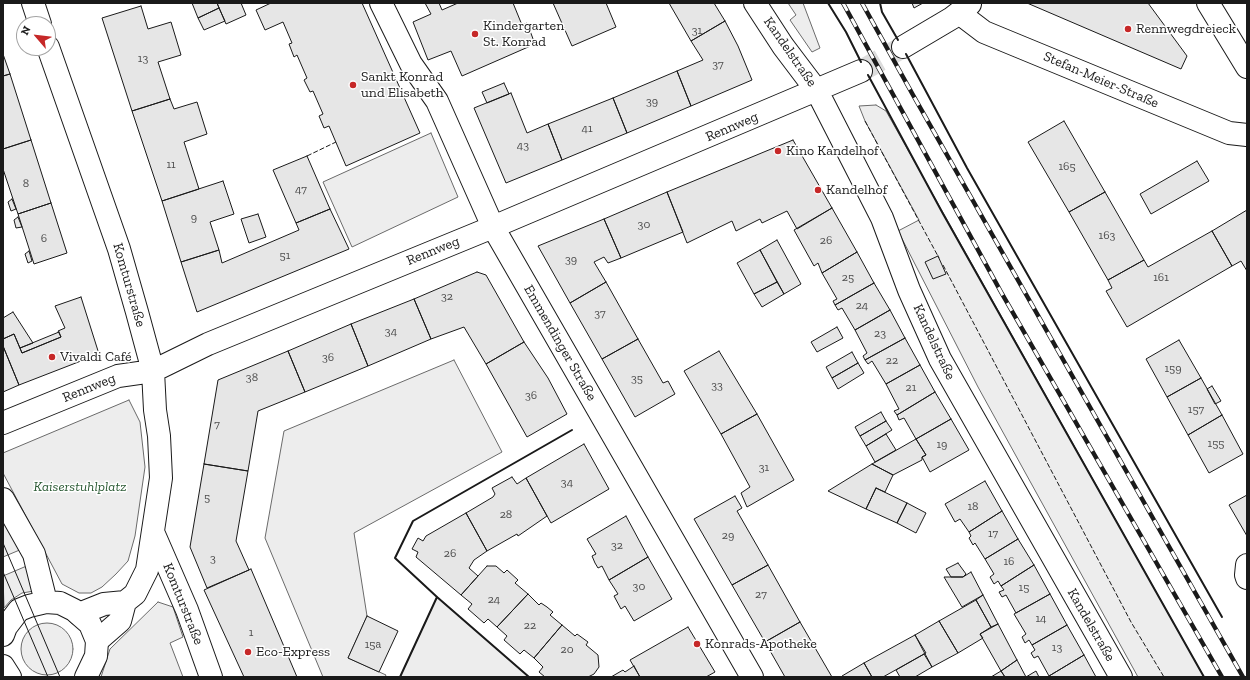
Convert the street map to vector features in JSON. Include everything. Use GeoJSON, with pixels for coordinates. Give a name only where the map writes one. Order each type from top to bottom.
{"type":"FeatureCollection","features":[{"type":"Feature","properties":{"kind":"street"},"geometry":{"type":"LineString","coordinates":[[33,3],[37,16]]}},
{"type":"Feature","properties":{"kind":"street","name":"Emmendinger Straße"},"geometry":{"type":"LineString","coordinates":[[381,3],[411,64],[437,102],[493,227],[752,677]]}},
{"type":"Feature","properties":{"kind":"street","name":"Kandelstraße"},"geometry":{"type":"LineString","coordinates":[[755,3],[783,46],[817,91],[882,218],[909,290],[940,359],[1121,677]]}},
{"type":"Feature","properties":{"kind":"street"},"geometry":{"type":"LineString","coordinates":[[1208,3],[1247,67]]}},
{"type":"Feature","properties":{"kind":"street"},"geometry":{"type":"LineString","coordinates":[[903,47],[965,8]]}},
{"type":"Feature","properties":{"kind":"street","name":"Stefan-Meier-Straße"},"geometry":{"type":"LineString","coordinates":[[965,8],[984,32],[1229,133],[1247,135]]}},
{"type":"Feature","properties":{"kind":"street","name":"Komturstraße"},"geometry":{"type":"LineString","coordinates":[[51,56],[119,249],[153,372],[161,478],[146,570],[135,594],[125,602],[120,621],[97,641]]}},
{"type":"Feature","properties":{"kind":"street","name":"Rennweg"},"geometry":{"type":"LineString","coordinates":[[3,423],[118,376],[153,372],[208,344],[493,227],[817,91],[861,71]]}},
{"type":"Feature","properties":{"kind":"street"},"geometry":{"type":"LineString","coordinates":[[3,499],[34,554],[46,602]]}},
{"type":"Feature","properties":{"kind":"street","name":"Komturstraße"},"geometry":{"type":"LineString","coordinates":[[153,532],[187,610],[211,677]]}},
{"type":"Feature","properties":{"kind":"street"},"geometry":{"type":"LineString","coordinates":[[1247,565],[1247,578]]}},
{"type":"Feature","properties":{"kind":"street"},"geometry":{"type":"LineString","coordinates":[[4,627],[20,610],[46,602],[60,603],[79,614],[90,624],[97,641],[96,656],[86,677]]}},
{"type":"Feature","properties":{"kind":"street"},"geometry":{"type":"LineString","coordinates":[[79,614],[104,604],[125,602]]}},
{"type":"Feature","properties":{"kind":"street"},"geometry":{"type":"LineString","coordinates":[[3,666],[10,677]]}},
{"type":"Feature","properties":{"kind":"shaded area"},"geometry":{"type":"Polygon","coordinates":[[[788,3],[803,3],[820,48],[812,52],[790,20],[796,15],[788,3]]]}},
{"type":"Feature","properties":{"kind":"shaded area"},"geometry":{"type":"Polygon","coordinates":[[[876,105],[886,111],[1204,677],[1138,677],[978,387],[898,231],[919,220],[865,121],[859,106],[876,105]]]}},
{"type":"Feature","properties":{"kind":"shaded area"},"geometry":{"type":"Polygon","coordinates":[[[431,133],[458,197],[352,247],[323,182],[431,133]]]}},
{"type":"Feature","properties":{"kind":"shaded area"},"geometry":{"type":"Polygon","coordinates":[[[454,360],[502,452],[354,533],[367,616],[348,658],[386,675],[385,677],[323,677],[265,538],[284,431],[454,360]]]}},
{"type":"Feature","properties":{"kind":"shaded area","name":"Kaiserstuhlplatz"},"geometry":{"type":"Polygon","coordinates":[[[129,400],[140,422],[145,467],[135,536],[128,561],[116,574],[102,587],[91,593],[79,593],[62,584],[3,473],[3,453],[129,400]]]}},
{"type":"Feature","properties":{"kind":"shaded area"},"geometry":{"type":"Polygon","coordinates":[[[3,520],[22,549],[3,557],[3,520]]]}},
{"type":"Feature","properties":{"kind":"shaded area"},"geometry":{"type":"Polygon","coordinates":[[[29,565],[34,591],[22,593],[11,600],[4,608],[3,576],[29,565]]]}},
{"type":"Feature","properties":{"kind":"shaded area"},"geometry":{"type":"Polygon","coordinates":[[[437,597],[529,677],[400,677],[437,597]]]}},
{"type":"Feature","properties":{"kind":"shaded area"},"geometry":{"type":"Polygon","coordinates":[[[158,602],[173,607],[183,637],[170,643],[183,677],[101,677],[110,649],[158,602]]]}},
{"type":"Feature","properties":{"kind":"shaded area"},"geometry":{"type":"Polygon","coordinates":[[[42,623],[52,623],[61,627],[69,635],[73,644],[73,654],[69,663],[61,671],[52,675],[42,675],[33,671],[25,663],[21,654],[21,644],[25,635],[33,627],[42,623]]]}},
{"type":"Feature","properties":{"kind":"building"},"geometry":{"type":"Polygon","coordinates":[[[192,3],[217,3],[219,8],[198,18],[192,3]]]}},
{"type":"Feature","properties":{"kind":"building"},"geometry":{"type":"Polygon","coordinates":[[[217,3],[241,3],[246,15],[226,24],[217,3]]]}},
{"type":"Feature","properties":{"kind":"building","name":"Sankt Konrad und Elisabeth"},"geometry":{"type":"Polygon","coordinates":[[[271,3],[362,3],[420,133],[346,166],[329,126],[324,128],[319,116],[323,114],[313,91],[310,92],[304,80],[307,78],[297,55],[294,57],[289,44],[292,43],[283,22],[265,30],[256,10],[271,3]]]}},
{"type":"Feature","properties":{"kind":"building","name":"Kindergarten St. Konrad"},"geometry":{"type":"Polygon","coordinates":[[[425,3],[439,3],[442,10],[458,3],[513,3],[522,25],[527,23],[535,44],[462,76],[451,51],[428,60],[413,22],[431,14],[425,3]]]}},
{"type":"Feature","properties":{"kind":"building"},"geometry":{"type":"Polygon","coordinates":[[[553,3],[606,3],[616,27],[572,46],[553,3]]]}},
{"type":"Feature","properties":{"kind":"building"},"geometry":{"type":"Polygon","coordinates":[[[669,3],[714,3],[725,21],[691,41],[669,3]]]}},
{"type":"Feature","properties":{"kind":"building"},"geometry":{"type":"Polygon","coordinates":[[[912,3],[923,3],[914,8],[912,3]]]}},
{"type":"Feature","properties":{"kind":"building","name":"Rennwegdreieck"},"geometry":{"type":"Polygon","coordinates":[[[1027,3],[1148,3],[1187,56],[1181,69],[1027,3]]]}},
{"type":"Feature","properties":{"kind":"building"},"geometry":{"type":"Polygon","coordinates":[[[141,6],[148,29],[171,22],[181,55],[158,62],[170,99],[132,111],[102,18],[141,6]]]}},
{"type":"Feature","properties":{"kind":"building"},"geometry":{"type":"Polygon","coordinates":[[[219,8],[225,21],[204,30],[198,18],[219,8]]]}},
{"type":"Feature","properties":{"kind":"building"},"geometry":{"type":"Polygon","coordinates":[[[725,21],[738,46],[752,80],[691,106],[677,71],[703,60],[691,41],[725,21]]]}},
{"type":"Feature","properties":{"kind":"building"},"geometry":{"type":"Polygon","coordinates":[[[3,54],[10,74],[3,76],[3,54]]]}},
{"type":"Feature","properties":{"kind":"building"},"geometry":{"type":"Polygon","coordinates":[[[677,71],[691,106],[627,133],[613,98],[677,71]]]}},
{"type":"Feature","properties":{"kind":"building"},"geometry":{"type":"Polygon","coordinates":[[[10,74],[31,140],[3,149],[3,76],[10,74]]]}},
{"type":"Feature","properties":{"kind":"building"},"geometry":{"type":"Polygon","coordinates":[[[504,83],[509,94],[487,103],[482,92],[504,83]]]}},
{"type":"Feature","properties":{"kind":"building"},"geometry":{"type":"Polygon","coordinates":[[[511,93],[527,133],[548,124],[562,160],[506,183],[474,108],[511,93]]]}},
{"type":"Feature","properties":{"kind":"building"},"geometry":{"type":"Polygon","coordinates":[[[613,98],[627,133],[562,160],[548,124],[613,98]]]}},
{"type":"Feature","properties":{"kind":"building"},"geometry":{"type":"Polygon","coordinates":[[[170,99],[174,109],[197,102],[207,134],[184,142],[199,189],[162,201],[132,111],[170,99]]]}},
{"type":"Feature","properties":{"kind":"building"},"geometry":{"type":"Polygon","coordinates":[[[1064,121],[1105,192],[1069,212],[1028,142],[1064,121]]]}},
{"type":"Feature","properties":{"kind":"building"},"geometry":{"type":"Polygon","coordinates":[[[31,140],[51,203],[18,214],[3,169],[3,149],[31,140]]]}},
{"type":"Feature","properties":{"kind":"building"},"geometry":{"type":"Polygon","coordinates":[[[793,140],[832,208],[797,229],[787,211],[762,223],[760,219],[736,231],[732,221],[687,243],[667,192],[793,140]]]}},
{"type":"Feature","properties":{"kind":"building"},"geometry":{"type":"Polygon","coordinates":[[[307,156],[330,209],[296,223],[273,170],[307,156]]]}},
{"type":"Feature","properties":{"kind":"building"},"geometry":{"type":"Polygon","coordinates":[[[1197,161],[1209,181],[1151,214],[1140,194],[1197,161]]]}},
{"type":"Feature","properties":{"kind":"building"},"geometry":{"type":"Polygon","coordinates":[[[223,181],[234,214],[210,222],[219,250],[181,262],[162,201],[223,181]]]}},
{"type":"Feature","properties":{"kind":"building"},"geometry":{"type":"Polygon","coordinates":[[[667,192],[683,232],[621,258],[604,219],[667,192]]]}},
{"type":"Feature","properties":{"kind":"building"},"geometry":{"type":"Polygon","coordinates":[[[1105,192],[1144,260],[1108,280],[1069,212],[1105,192]]]}},
{"type":"Feature","properties":{"kind":"building"},"geometry":{"type":"Polygon","coordinates":[[[12,199],[16,209],[11,211],[8,202],[12,199]]]}},
{"type":"Feature","properties":{"kind":"building"},"geometry":{"type":"Polygon","coordinates":[[[51,203],[67,253],[34,264],[18,214],[51,203]]]}},
{"type":"Feature","properties":{"kind":"building"},"geometry":{"type":"Polygon","coordinates":[[[832,208],[857,252],[822,273],[818,263],[814,266],[794,230],[832,208]]]}},
{"type":"Feature","properties":{"kind":"building"},"geometry":{"type":"Polygon","coordinates":[[[330,209],[349,249],[197,312],[181,262],[219,250],[222,263],[299,230],[296,223],[330,209]]]}},
{"type":"Feature","properties":{"kind":"building"},"geometry":{"type":"Polygon","coordinates":[[[1247,210],[1247,271],[1241,261],[1232,266],[1212,231],[1247,210]]]}},
{"type":"Feature","properties":{"kind":"building"},"geometry":{"type":"Polygon","coordinates":[[[258,214],[266,237],[249,243],[241,219],[258,214]]]}},
{"type":"Feature","properties":{"kind":"building"},"geometry":{"type":"Polygon","coordinates":[[[18,217],[22,227],[16,228],[14,220],[18,217]]]}},
{"type":"Feature","properties":{"kind":"building"},"geometry":{"type":"Polygon","coordinates":[[[604,219],[621,258],[608,263],[604,257],[594,262],[606,282],[570,303],[538,246],[604,219]]]}},
{"type":"Feature","properties":{"kind":"building"},"geometry":{"type":"Polygon","coordinates":[[[1212,231],[1232,266],[1127,327],[1106,291],[1112,288],[1108,280],[1144,260],[1148,267],[1212,231]]]}},
{"type":"Feature","properties":{"kind":"building"},"geometry":{"type":"Polygon","coordinates":[[[777,240],[801,284],[784,294],[760,250],[777,240]]]}},
{"type":"Feature","properties":{"kind":"building"},"geometry":{"type":"Polygon","coordinates":[[[760,250],[777,282],[754,294],[737,263],[760,250]]]}},
{"type":"Feature","properties":{"kind":"building"},"geometry":{"type":"Polygon","coordinates":[[[29,251],[32,261],[28,263],[25,254],[29,251]]]}},
{"type":"Feature","properties":{"kind":"building"},"geometry":{"type":"Polygon","coordinates":[[[857,252],[874,283],[835,305],[833,301],[837,299],[822,273],[857,252]]]}},
{"type":"Feature","properties":{"kind":"building"},"geometry":{"type":"Polygon","coordinates":[[[938,256],[946,274],[933,279],[925,262],[938,256]]]}},
{"type":"Feature","properties":{"kind":"building"},"geometry":{"type":"Polygon","coordinates":[[[477,272],[486,275],[524,342],[486,364],[464,327],[431,339],[414,299],[477,272]]]}},
{"type":"Feature","properties":{"kind":"building"},"geometry":{"type":"Polygon","coordinates":[[[606,282],[638,339],[602,359],[570,303],[606,282]]]}},
{"type":"Feature","properties":{"kind":"building"},"geometry":{"type":"Polygon","coordinates":[[[777,282],[784,294],[762,307],[754,294],[777,282]]]}},
{"type":"Feature","properties":{"kind":"building"},"geometry":{"type":"Polygon","coordinates":[[[874,283],[890,310],[855,330],[842,308],[838,310],[835,305],[874,283]]]}},
{"type":"Feature","properties":{"kind":"building"},"geometry":{"type":"Polygon","coordinates":[[[81,297],[99,354],[19,385],[3,346],[3,339],[14,334],[22,353],[61,337],[58,331],[65,328],[55,306],[81,297]]]}},
{"type":"Feature","properties":{"kind":"building"},"geometry":{"type":"Polygon","coordinates":[[[414,299],[431,339],[368,366],[351,324],[414,299]]]}},
{"type":"Feature","properties":{"kind":"building"},"geometry":{"type":"Polygon","coordinates":[[[890,310],[905,338],[865,360],[863,356],[867,353],[855,330],[890,310]]]}},
{"type":"Feature","properties":{"kind":"building"},"geometry":{"type":"Polygon","coordinates":[[[13,312],[33,343],[20,348],[14,334],[3,339],[3,318],[13,312]]]}},
{"type":"Feature","properties":{"kind":"building"},"geometry":{"type":"Polygon","coordinates":[[[351,324],[368,366],[305,392],[288,351],[351,324]]]}},
{"type":"Feature","properties":{"kind":"building"},"geometry":{"type":"Polygon","coordinates":[[[837,327],[843,338],[817,352],[811,342],[837,327]]]}},
{"type":"Feature","properties":{"kind":"building"},"geometry":{"type":"Polygon","coordinates":[[[59,332],[61,337],[22,353],[20,348],[59,332]]]}},
{"type":"Feature","properties":{"kind":"building"},"geometry":{"type":"Polygon","coordinates":[[[905,338],[920,365],[886,384],[872,361],[868,364],[865,360],[905,338]]]}},
{"type":"Feature","properties":{"kind":"building"},"geometry":{"type":"Polygon","coordinates":[[[638,339],[663,383],[668,381],[675,394],[635,417],[602,359],[638,339]]]}},
{"type":"Feature","properties":{"kind":"building"},"geometry":{"type":"Polygon","coordinates":[[[1179,340],[1201,378],[1167,397],[1146,359],[1179,340]]]}},
{"type":"Feature","properties":{"kind":"building"},"geometry":{"type":"Polygon","coordinates":[[[524,342],[548,378],[567,414],[527,437],[486,364],[524,342]]]}},
{"type":"Feature","properties":{"kind":"building"},"geometry":{"type":"Polygon","coordinates":[[[3,346],[19,385],[3,392],[3,346]]]}},
{"type":"Feature","properties":{"kind":"building"},"geometry":{"type":"Polygon","coordinates":[[[288,351],[305,392],[258,411],[248,471],[204,464],[218,380],[288,351]]]}},
{"type":"Feature","properties":{"kind":"building"},"geometry":{"type":"Polygon","coordinates":[[[719,351],[757,414],[721,434],[684,371],[719,351]]]}},
{"type":"Feature","properties":{"kind":"building"},"geometry":{"type":"Polygon","coordinates":[[[852,352],[858,363],[832,378],[826,367],[852,352]]]}},
{"type":"Feature","properties":{"kind":"building"},"geometry":{"type":"Polygon","coordinates":[[[858,363],[864,373],[838,389],[832,378],[858,363]]]}},
{"type":"Feature","properties":{"kind":"building"},"geometry":{"type":"Polygon","coordinates":[[[920,365],[935,392],[897,415],[894,411],[899,409],[886,384],[920,365]]]}},
{"type":"Feature","properties":{"kind":"building"},"geometry":{"type":"Polygon","coordinates":[[[1201,378],[1222,415],[1188,435],[1167,397],[1201,378]]]}},
{"type":"Feature","properties":{"kind":"building"},"geometry":{"type":"Polygon","coordinates":[[[1212,386],[1221,401],[1215,404],[1207,389],[1212,386]]]}},
{"type":"Feature","properties":{"kind":"building"},"geometry":{"type":"Polygon","coordinates":[[[935,392],[951,419],[916,439],[904,418],[899,420],[897,415],[935,392]]]}},
{"type":"Feature","properties":{"kind":"building"},"geometry":{"type":"Polygon","coordinates":[[[881,412],[886,421],[860,436],[855,427],[881,412]]]}},
{"type":"Feature","properties":{"kind":"building"},"geometry":{"type":"Polygon","coordinates":[[[757,414],[794,480],[747,507],[741,493],[750,487],[721,434],[757,414]]]}},
{"type":"Feature","properties":{"kind":"building"},"geometry":{"type":"Polygon","coordinates":[[[1222,415],[1243,454],[1209,473],[1188,435],[1222,415]]]}},
{"type":"Feature","properties":{"kind":"building"},"geometry":{"type":"Polygon","coordinates":[[[951,419],[969,450],[930,472],[922,457],[926,455],[916,439],[951,419]]]}},
{"type":"Feature","properties":{"kind":"building"},"geometry":{"type":"Polygon","coordinates":[[[886,421],[892,430],[866,446],[860,436],[886,421]]]}},
{"type":"Feature","properties":{"kind":"building"},"geometry":{"type":"Polygon","coordinates":[[[886,434],[896,450],[875,462],[866,446],[886,434]]]}},
{"type":"Feature","properties":{"kind":"building"},"geometry":{"type":"Polygon","coordinates":[[[916,439],[926,455],[922,457],[922,460],[893,475],[872,464],[916,439]]]}},
{"type":"Feature","properties":{"kind":"building"},"geometry":{"type":"Polygon","coordinates":[[[584,444],[609,489],[551,523],[526,478],[584,444]]]}},
{"type":"Feature","properties":{"kind":"building"},"geometry":{"type":"Polygon","coordinates":[[[204,464],[248,471],[236,541],[249,570],[207,588],[190,547],[204,464]]]}},
{"type":"Feature","properties":{"kind":"building"},"geometry":{"type":"Polygon","coordinates":[[[872,464],[893,475],[885,492],[876,488],[866,509],[828,491],[872,464]]]}},
{"type":"Feature","properties":{"kind":"building"},"geometry":{"type":"Polygon","coordinates":[[[512,477],[517,484],[526,478],[547,516],[518,536],[517,534],[487,551],[466,513],[493,497],[495,494],[492,488],[512,477]]]}},
{"type":"Feature","properties":{"kind":"building"},"geometry":{"type":"Polygon","coordinates":[[[985,481],[1002,511],[969,532],[960,519],[955,522],[945,504],[985,481]]]}},
{"type":"Feature","properties":{"kind":"building"},"geometry":{"type":"Polygon","coordinates":[[[876,488],[907,503],[897,523],[866,509],[876,488]]]}},
{"type":"Feature","properties":{"kind":"building"},"geometry":{"type":"Polygon","coordinates":[[[1247,495],[1247,536],[1229,505],[1247,495]]]}},
{"type":"Feature","properties":{"kind":"building"},"geometry":{"type":"Polygon","coordinates":[[[735,496],[742,508],[737,511],[768,565],[732,585],[694,519],[735,496]]]}},
{"type":"Feature","properties":{"kind":"building"},"geometry":{"type":"Polygon","coordinates":[[[907,503],[926,513],[916,533],[897,523],[907,503]]]}},
{"type":"Feature","properties":{"kind":"building"},"geometry":{"type":"Polygon","coordinates":[[[1002,511],[1018,539],[985,559],[975,543],[973,545],[969,538],[971,536],[969,532],[1002,511]]]}},
{"type":"Feature","properties":{"kind":"building"},"geometry":{"type":"Polygon","coordinates":[[[466,513],[487,551],[474,560],[469,568],[478,576],[461,595],[416,557],[418,552],[412,549],[418,538],[423,541],[426,536],[466,513]]]}},
{"type":"Feature","properties":{"kind":"building"},"geometry":{"type":"Polygon","coordinates":[[[626,516],[648,557],[609,580],[602,566],[598,568],[595,563],[592,556],[596,554],[587,539],[626,516]]]}},
{"type":"Feature","properties":{"kind":"building"},"geometry":{"type":"Polygon","coordinates":[[[1018,539],[1034,565],[1001,586],[998,581],[994,584],[990,577],[994,574],[985,559],[1018,539]]]}},
{"type":"Feature","properties":{"kind":"building"},"geometry":{"type":"Polygon","coordinates":[[[648,557],[672,599],[634,621],[625,606],[621,609],[614,596],[618,594],[609,580],[648,557]]]}},
{"type":"Feature","properties":{"kind":"building"},"geometry":{"type":"Polygon","coordinates":[[[958,563],[966,574],[963,577],[951,577],[946,569],[958,563]]]}},
{"type":"Feature","properties":{"kind":"building"},"geometry":{"type":"Polygon","coordinates":[[[768,565],[800,622],[765,642],[732,585],[768,565]]]}},
{"type":"Feature","properties":{"kind":"building"},"geometry":{"type":"Polygon","coordinates":[[[1034,565],[1050,594],[1016,613],[1006,595],[1002,597],[999,592],[1004,590],[1001,586],[1034,565]]]}},
{"type":"Feature","properties":{"kind":"building"},"geometry":{"type":"Polygon","coordinates":[[[487,566],[496,566],[504,573],[507,570],[518,580],[515,583],[528,594],[497,627],[488,619],[484,623],[468,609],[472,604],[461,595],[487,566]]]}},
{"type":"Feature","properties":{"kind":"building"},"geometry":{"type":"Polygon","coordinates":[[[251,569],[297,677],[244,677],[204,590],[251,569]]]}},
{"type":"Feature","properties":{"kind":"building"},"geometry":{"type":"Polygon","coordinates":[[[971,572],[983,595],[962,607],[944,577],[963,577],[971,572]]]}},
{"type":"Feature","properties":{"kind":"building"},"geometry":{"type":"Polygon","coordinates":[[[528,594],[539,605],[541,603],[553,612],[550,615],[562,625],[534,658],[524,650],[520,654],[504,640],[507,636],[497,627],[528,594]]]}},
{"type":"Feature","properties":{"kind":"building"},"geometry":{"type":"Polygon","coordinates":[[[1050,594],[1067,625],[1032,645],[1029,640],[1025,643],[1022,637],[1026,634],[1014,614],[1050,594]]]}},
{"type":"Feature","properties":{"kind":"building"},"geometry":{"type":"Polygon","coordinates":[[[983,595],[998,624],[991,627],[976,600],[983,595]]]}},
{"type":"Feature","properties":{"kind":"building"},"geometry":{"type":"Polygon","coordinates":[[[976,600],[991,627],[980,634],[983,638],[958,653],[939,621],[976,600]]]}},
{"type":"Feature","properties":{"kind":"building"},"geometry":{"type":"Polygon","coordinates":[[[367,616],[398,631],[379,672],[348,658],[367,616]]]}},
{"type":"Feature","properties":{"kind":"building"},"geometry":{"type":"Polygon","coordinates":[[[939,621],[958,653],[932,667],[915,635],[939,621]]]}},
{"type":"Feature","properties":{"kind":"building"},"geometry":{"type":"Polygon","coordinates":[[[800,622],[832,677],[785,677],[765,642],[800,622]]]}},
{"type":"Feature","properties":{"kind":"building"},"geometry":{"type":"Polygon","coordinates":[[[998,624],[1017,660],[1001,671],[980,634],[998,624]]]}},
{"type":"Feature","properties":{"kind":"building"},"geometry":{"type":"Polygon","coordinates":[[[562,625],[575,636],[577,634],[588,642],[586,645],[598,655],[599,667],[594,674],[588,677],[545,677],[539,672],[543,667],[534,658],[562,625]]]}},
{"type":"Feature","properties":{"kind":"building"},"geometry":{"type":"Polygon","coordinates":[[[1067,625],[1084,655],[1049,676],[1038,656],[1034,658],[1031,653],[1035,650],[1032,645],[1067,625]]]}},
{"type":"Feature","properties":{"kind":"building"},"geometry":{"type":"Polygon","coordinates":[[[688,627],[715,672],[706,677],[640,677],[630,660],[688,627]]]}},
{"type":"Feature","properties":{"kind":"building"},"geometry":{"type":"Polygon","coordinates":[[[915,635],[926,653],[883,677],[872,677],[864,663],[915,635]]]}},
{"type":"Feature","properties":{"kind":"building"},"geometry":{"type":"Polygon","coordinates":[[[924,654],[932,667],[915,677],[900,677],[896,670],[924,654]]]}},
{"type":"Feature","properties":{"kind":"building"},"geometry":{"type":"Polygon","coordinates":[[[1084,655],[1096,677],[1049,676],[1084,655]]]}},
{"type":"Feature","properties":{"kind":"building"},"geometry":{"type":"Polygon","coordinates":[[[1017,660],[1026,677],[1005,677],[1001,671],[1017,660]]]}},
{"type":"Feature","properties":{"kind":"building"},"geometry":{"type":"Polygon","coordinates":[[[864,663],[872,677],[842,676],[864,663]]]}},
{"type":"Feature","properties":{"kind":"building"},"geometry":{"type":"Polygon","coordinates":[[[634,666],[640,677],[611,677],[623,670],[625,672],[634,666]]]}},
{"type":"Feature","properties":{"kind":"building"},"geometry":{"type":"Polygon","coordinates":[[[1001,671],[1005,677],[991,677],[1001,671]]]}},
{"type":"Feature","properties":{"kind":"building"},"geometry":{"type":"Polygon","coordinates":[[[1036,671],[1039,677],[1026,677],[1036,671]]]}},
{"type":"Feature","properties":{"kind":"tunnel"},"geometry":{"type":"LineString","coordinates":[[861,71],[903,47]]}},
{"type":"Feature","properties":{"kind":"tram line"},"geometry":{"type":"LineString","coordinates":[[3,543],[60,677]]}},
{"type":"Feature","properties":{"kind":"tram line"},"geometry":{"type":"LineString","coordinates":[[3,572],[48,677]]}},
{"type":"Feature","properties":{"kind":"railway"},"geometry":{"type":"LineString","coordinates":[[843,3],[1001,292],[1222,677]]}},
{"type":"Feature","properties":{"kind":"railway"},"geometry":{"type":"LineString","coordinates":[[862,3],[1243,677]]}},
{"type":"Feature","properties":{"kind":"fence"},"geometry":{"type":"LineString","coordinates":[[865,121],[939,258]]}},
{"type":"Feature","properties":{"kind":"fence"},"geometry":{"type":"LineString","coordinates":[[307,156],[336,142]]}},
{"type":"Feature","properties":{"kind":"fence"},"geometry":{"type":"LineString","coordinates":[[943,265],[1131,622],[1164,677]]}},
{"type":"Feature","properties":{"kind":"wall"},"geometry":{"type":"LineString","coordinates":[[828,3],[846,32],[861,62]]}},
{"type":"Feature","properties":{"kind":"wall"},"geometry":{"type":"LineString","coordinates":[[880,3],[882,12],[898,40]]}},
{"type":"Feature","properties":{"kind":"wall"},"geometry":{"type":"LineString","coordinates":[[906,54],[967,168],[1222,617]]}},
{"type":"Feature","properties":{"kind":"wall"},"geometry":{"type":"LineString","coordinates":[[868,75],[942,212],[1204,677]]}},
{"type":"Feature","properties":{"kind":"wall"},"geometry":{"type":"LineString","coordinates":[[529,677],[437,597],[395,558],[413,521],[572,430]]}},
{"type":"Feature","properties":{"kind":"wall"},"geometry":{"type":"LineString","coordinates":[[400,677],[437,597]]}},
{"type":"Feature","properties":{"kind":"place","name":"Rennwegdreieck"},"geometry":{"type":"Point","coordinates":[1128,29]}},
{"type":"Feature","properties":{"kind":"place","name":"Kindergarten St. Konrad"},"geometry":{"type":"Point","coordinates":[475,34]}},
{"type":"Feature","properties":{"kind":"place","name":"Sankt Konrad und Elisabeth"},"geometry":{"type":"Point","coordinates":[353,85]}},
{"type":"Feature","properties":{"kind":"place","name":"Kino Kandelhof"},"geometry":{"type":"Point","coordinates":[778,151]}},
{"type":"Feature","properties":{"kind":"place","name":"Kandelhof"},"geometry":{"type":"Point","coordinates":[818,190]}},
{"type":"Feature","properties":{"kind":"place","name":"Vivaldi Café"},"geometry":{"type":"Point","coordinates":[52,357]}},
{"type":"Feature","properties":{"kind":"place","name":"Konrads-Apotheke"},"geometry":{"type":"Point","coordinates":[697,644]}},
{"type":"Feature","properties":{"kind":"place","name":"Eco-Express"},"geometry":{"type":"Point","coordinates":[248,652]}}]}
